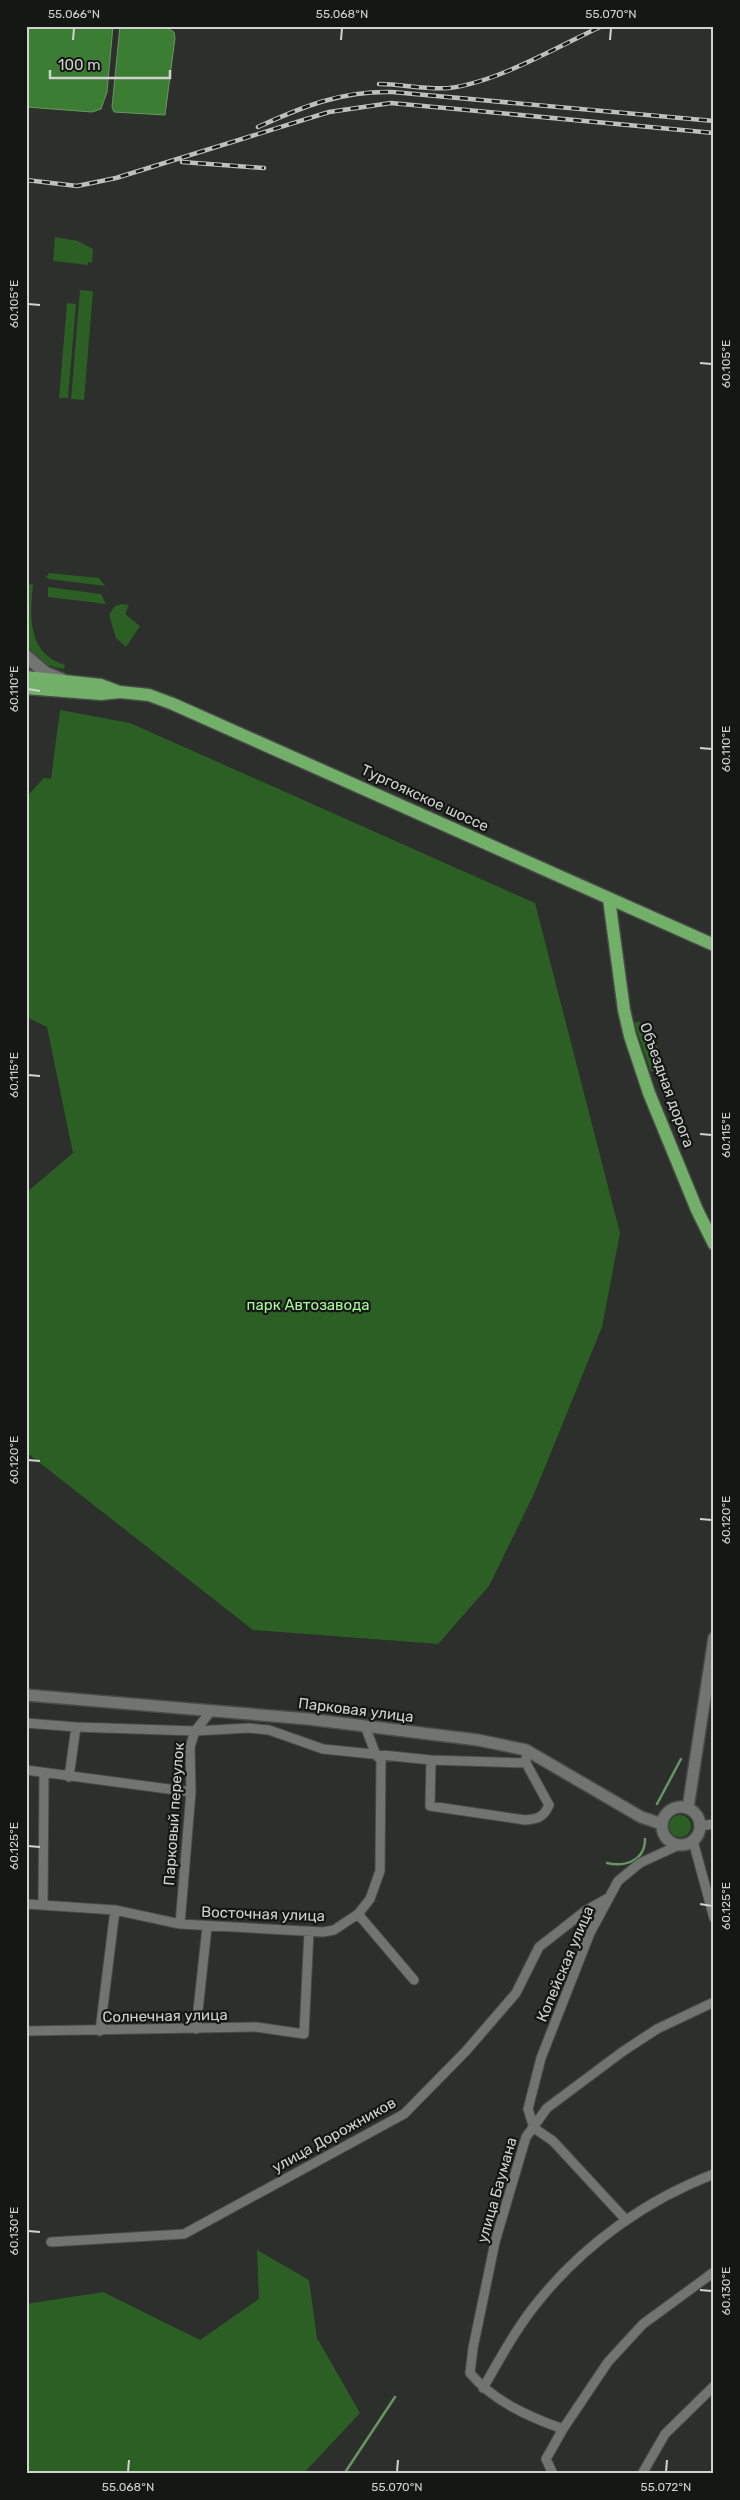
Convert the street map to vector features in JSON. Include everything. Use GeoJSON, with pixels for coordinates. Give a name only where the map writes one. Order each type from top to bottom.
{"type":"FeatureCollection","features":[{"type":"Feature","properties":{"kind":"main road"},"geometry":{"type":"LineString","coordinates":[[26,656],[46,673],[66,681]]}},
{"type":"Feature","properties":{"kind":"main road","name":"Тургоякское шоссе"},"geometry":{"type":"LineString","coordinates":[[26,677],[101,685],[120,692]]}},
{"type":"Feature","properties":{"kind":"main road","name":"Тургоякское шоссе"},"geometry":{"type":"LineString","coordinates":[[26,688],[101,694],[120,692],[149,695],[243,733],[609,899],[714,944]]}},
{"type":"Feature","properties":{"kind":"main road","name":"Объездная дорога"},"geometry":{"type":"LineString","coordinates":[[609,899],[624,1010],[630,1036],[649,1093],[697,1210],[714,1244]]}},
{"type":"Feature","properties":{"kind":"street"},"geometry":{"type":"LineString","coordinates":[[688,1808],[714,1638]]}},
{"type":"Feature","properties":{"kind":"street","name":"Парковая улица"},"geometry":{"type":"LineString","coordinates":[[26,1695],[247,1714],[478,1740],[526,1750],[641,1817],[662,1824]]}},
{"type":"Feature","properties":{"kind":"street","name":"Парковый переулок"},"geometry":{"type":"LineString","coordinates":[[180,1924],[191,1792],[190,1747],[195,1731],[211,1711]]}},
{"type":"Feature","properties":{"kind":"street"},"geometry":{"type":"LineString","coordinates":[[247,1714],[249,1728]]}},
{"type":"Feature","properties":{"kind":"street"},"geometry":{"type":"LineString","coordinates":[[26,1723],[76,1727],[195,1731],[249,1728],[269,1730],[323,1749],[376,1755],[431,1760],[526,1759],[550,1805],[545,1815],[536,1819],[525,1820],[430,1806],[431,1760]]}},
{"type":"Feature","properties":{"kind":"street","name":"Восточная улица"},"geometry":{"type":"LineString","coordinates":[[26,1904],[115,1910],[180,1924],[207,1927],[323,1932],[334,1930],[358,1914],[370,1899],[380,1871],[381,1760],[376,1755],[365,1726]]}},
{"type":"Feature","properties":{"kind":"street"},"geometry":{"type":"LineString","coordinates":[[69,1777],[76,1727]]}},
{"type":"Feature","properties":{"kind":"street"},"geometry":{"type":"LineString","coordinates":[[26,1770],[191,1792]]}},
{"type":"Feature","properties":{"kind":"street"},"geometry":{"type":"LineString","coordinates":[[43,1905],[44,1773]]}},
{"type":"Feature","properties":{"kind":"street"},"geometry":{"type":"LineString","coordinates":[[693,1841],[679,1845],[669,1840],[662,1824],[665,1816],[671,1810],[679,1807],[688,1808],[698,1819],[700,1826],[693,1841],[714,1918]]}},
{"type":"Feature","properties":{"kind":"street"},"geometry":{"type":"LineString","coordinates":[[700,1826],[714,1824]]}},
{"type":"Feature","properties":{"kind":"street","name":"Копейская улица"},"geometry":{"type":"LineString","coordinates":[[534,2128],[528,2109],[541,2058],[590,1933],[618,1881],[640,1863],[679,1845]]}},
{"type":"Feature","properties":{"kind":"street","name":"улица Дорожников"},"geometry":{"type":"LineString","coordinates":[[51,2242],[184,2234],[404,2114],[466,2051],[516,1993],[539,1947],[584,1911],[608,1898]]}},
{"type":"Feature","properties":{"kind":"street"},"geometry":{"type":"LineString","coordinates":[[100,2031],[115,1910]]}},
{"type":"Feature","properties":{"kind":"street"},"geometry":{"type":"LineString","coordinates":[[358,1914],[414,1980]]}},
{"type":"Feature","properties":{"kind":"street"},"geometry":{"type":"LineString","coordinates":[[196,2029],[207,1927]]}},
{"type":"Feature","properties":{"kind":"street","name":"Солнечная улица"},"geometry":{"type":"LineString","coordinates":[[26,2031],[256,2028],[304,2034],[309,1931]]}},
{"type":"Feature","properties":{"kind":"street","name":"улица Баумана"},"geometry":{"type":"LineString","coordinates":[[483,2388],[470,2372],[473,2348],[495,2242],[526,2137],[547,2108],[622,2052],[657,2029],[714,2002]]}},
{"type":"Feature","properties":{"kind":"street"},"geometry":{"type":"LineString","coordinates":[[534,2128],[553,2141],[626,2220]]}},
{"type":"Feature","properties":{"kind":"street"},"geometry":{"type":"LineString","coordinates":[[563,2429],[534,2419],[483,2388],[514,2335],[541,2298],[575,2262],[626,2220],[683,2185],[714,2174]]}},
{"type":"Feature","properties":{"kind":"street"},"geometry":{"type":"LineString","coordinates":[[553,2474],[546,2459],[563,2429],[608,2362],[643,2324],[681,2294],[714,2272]]}},
{"type":"Feature","properties":{"kind":"street"},"geometry":{"type":"LineString","coordinates":[[642,2474],[666,2434],[714,2386]]}},
{"type":"Feature","properties":{"kind":"green space"},"geometry":{"type":"Polygon","coordinates":[[[55,237],[78,241],[93,249],[92,263],[88,262],[88,265],[53,261],[55,237]]]}},
{"type":"Feature","properties":{"kind":"green space"},"geometry":{"type":"Polygon","coordinates":[[[80,290],[93,291],[84,400],[71,399],[80,290]]]}},
{"type":"Feature","properties":{"kind":"green space"},"geometry":{"type":"Polygon","coordinates":[[[67,303],[76,304],[68,398],[59,398],[67,303]]]}},
{"type":"Feature","properties":{"kind":"green space"},"geometry":{"type":"Polygon","coordinates":[[[49,573],[99,578],[105,586],[49,579],[46,577],[49,573]]]}},
{"type":"Feature","properties":{"kind":"green space"},"geometry":{"type":"Polygon","coordinates":[[[33,584],[31,609],[37,643],[44,652],[65,665],[64,669],[38,660],[27,648],[25,628],[26,585],[33,584]]]}},
{"type":"Feature","properties":{"kind":"green space"},"geometry":{"type":"Polygon","coordinates":[[[48,587],[101,594],[106,604],[48,597],[48,587]]]}},
{"type":"Feature","properties":{"kind":"green space"},"geometry":{"type":"Polygon","coordinates":[[[129,605],[125,614],[140,626],[126,647],[116,638],[109,615],[115,606],[129,605]]]}},
{"type":"Feature","properties":{"kind":"green space","name":"парк Автозавода"},"geometry":{"type":"Polygon","coordinates":[[[60,710],[130,723],[535,903],[620,1233],[602,1327],[534,1494],[489,1586],[438,1644],[253,1630],[26,1452],[26,1193],[73,1153],[47,1027],[26,1017],[26,797],[44,778],[51,779],[60,710]]]}},
{"type":"Feature","properties":{"kind":"green space"},"geometry":{"type":"Polygon","coordinates":[[[639,1021],[659,1049],[655,1070],[651,1072],[634,1023],[639,1021]]]}},
{"type":"Feature","properties":{"kind":"green space"},"geometry":{"type":"Polygon","coordinates":[[[680,1815],[688,1818],[691,1826],[688,1834],[680,1837],[672,1834],[669,1826],[672,1818],[680,1815]]]}},
{"type":"Feature","properties":{"kind":"green space"},"geometry":{"type":"Polygon","coordinates":[[[257,2250],[309,2280],[317,2338],[360,2413],[303,2474],[26,2474],[26,2304],[103,2292],[200,2340],[259,2299],[257,2250]]]}},
{"type":"Feature","properties":{"kind":"shaded area"},"geometry":{"type":"Polygon","coordinates":[[[26,26],[113,26],[107,92],[101,109],[92,112],[26,107],[26,26]]]}},
{"type":"Feature","properties":{"kind":"shaded area"},"geometry":{"type":"Polygon","coordinates":[[[120,26],[164,26],[174,32],[175,38],[165,115],[114,112],[112,107],[120,26]]]}},
{"type":"Feature","properties":{"kind":"waterway"},"geometry":{"type":"LineString","coordinates":[[657,1804],[681,1759]]}},
{"type":"Feature","properties":{"kind":"waterway"},"geometry":{"type":"LineString","coordinates":[[607,1863],[621,1864],[633,1861],[642,1853],[645,1839]]}},
{"type":"Feature","properties":{"kind":"waterway"},"geometry":{"type":"LineString","coordinates":[[344,2474],[395,2397]]}},
{"type":"Feature","properties":{"kind":"railway"},"geometry":{"type":"LineString","coordinates":[[379,84],[423,88],[449,88],[468,84],[487,79],[527,63],[602,26]]}},
{"type":"Feature","properties":{"kind":"railway"},"geometry":{"type":"LineString","coordinates":[[258,127],[323,101],[373,92],[392,92],[714,121]]}},
{"type":"Feature","properties":{"kind":"railway"},"geometry":{"type":"LineString","coordinates":[[26,180],[77,186],[116,178],[329,112],[391,103],[714,133]]}},
{"type":"Feature","properties":{"kind":"railway"},"geometry":{"type":"LineString","coordinates":[[182,162],[264,168]]}}]}
